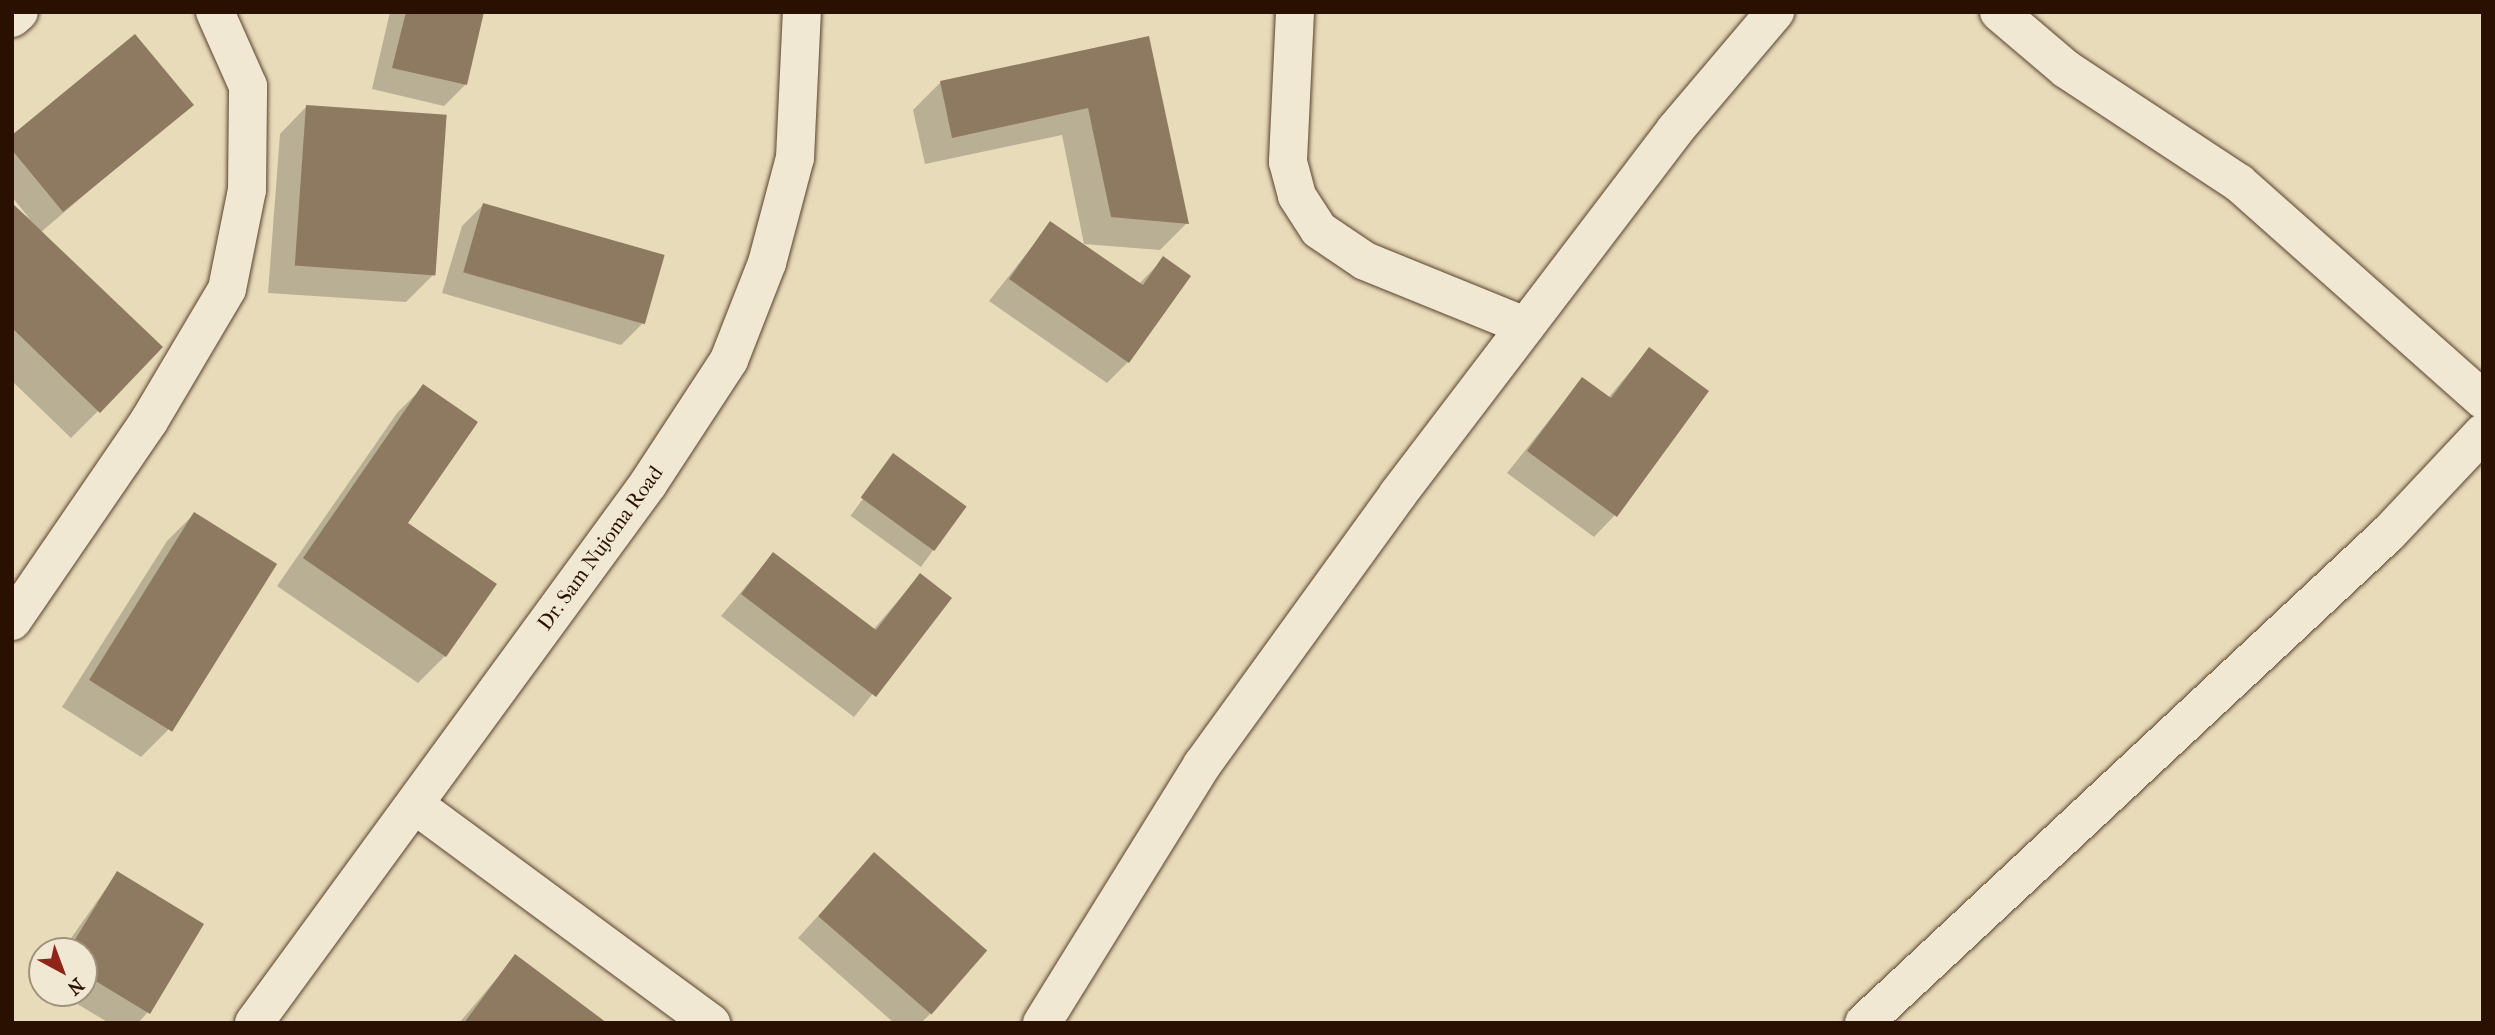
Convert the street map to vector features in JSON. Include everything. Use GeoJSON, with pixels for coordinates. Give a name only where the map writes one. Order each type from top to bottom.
{"type":"FeatureCollection","features":[{"type":"Feature","properties":{"kind":"street"},"geometry":{"type":"LineString","coordinates":[[12,18],[19,12]]}},
{"type":"Feature","properties":{"kind":"street"},"geometry":{"type":"LineString","coordinates":[[12,621],[149,421],[227,289],[247,190],[248,86],[215,12]]}},
{"type":"Feature","properties":{"kind":"street","name":"Dr. Sam Nujoma Road"},"geometry":{"type":"LineString","coordinates":[[254,1023],[649,484],[729,360],[767,262],[795,158],[802,12]]}},
{"type":"Feature","properties":{"kind":"street"},"geometry":{"type":"LineString","coordinates":[[1295,12],[1288,162],[1297,196],[1319,230],[1365,261],[1525,326]]}},
{"type":"Feature","properties":{"kind":"street"},"geometry":{"type":"LineString","coordinates":[[1042,1023],[1202,765],[1525,326],[1675,130],[1775,12]]}},
{"type":"Feature","properties":{"kind":"street"},"geometry":{"type":"LineString","coordinates":[[1999,12],[2066,69],[2239,183],[2483,400]]}},
{"type":"Feature","properties":{"kind":"street"},"geometry":{"type":"LineString","coordinates":[[1864,1023],[2389,533],[2483,433]]}},
{"type":"Feature","properties":{"kind":"street"},"geometry":{"type":"LineString","coordinates":[[415,805],[711,1023]]}},
{"type":"Feature","properties":{"kind":"building"},"geometry":{"type":"Polygon","coordinates":[[[406,12],[484,12],[467,85],[392,68],[406,12]]]}},
{"type":"Feature","properties":{"kind":"building"},"geometry":{"type":"Polygon","coordinates":[[[135,34],[194,105],[63,212],[12,150],[12,135],[135,34]]]}},
{"type":"Feature","properties":{"kind":"building"},"geometry":{"type":"Polygon","coordinates":[[[1149,36],[1189,224],[1111,217],[1088,108],[952,138],[940,81],[1149,36]]]}},
{"type":"Feature","properties":{"kind":"building"},"geometry":{"type":"Polygon","coordinates":[[[306,105],[447,115],[435,275],[295,266],[306,105]]]}},
{"type":"Feature","properties":{"kind":"building"},"geometry":{"type":"Polygon","coordinates":[[[12,203],[163,347],[100,413],[12,328],[12,203]]]}},
{"type":"Feature","properties":{"kind":"building"},"geometry":{"type":"Polygon","coordinates":[[[483,203],[665,255],[645,324],[463,272],[483,203]]]}},
{"type":"Feature","properties":{"kind":"building"},"geometry":{"type":"Polygon","coordinates":[[[1050,221],[1143,285],[1163,256],[1191,276],[1129,363],[1009,279],[1050,221]]]}},
{"type":"Feature","properties":{"kind":"building"},"geometry":{"type":"Polygon","coordinates":[[[1649,347],[1709,391],[1617,517],[1527,451],[1582,377],[1611,398],[1649,347]]]}},
{"type":"Feature","properties":{"kind":"building"},"geometry":{"type":"Polygon","coordinates":[[[423,384],[478,422],[408,523],[497,584],[446,657],[303,558],[423,384]]]}},
{"type":"Feature","properties":{"kind":"building"},"geometry":{"type":"Polygon","coordinates":[[[893,453],[967,506],[934,551],[861,497],[893,453]]]}},
{"type":"Feature","properties":{"kind":"building"},"geometry":{"type":"Polygon","coordinates":[[[194,512],[277,564],[172,732],[89,680],[194,512]]]}},
{"type":"Feature","properties":{"kind":"building"},"geometry":{"type":"Polygon","coordinates":[[[773,552],[876,630],[920,573],[952,598],[876,697],[741,594],[773,552]]]}},
{"type":"Feature","properties":{"kind":"building"},"geometry":{"type":"Polygon","coordinates":[[[874,852],[987,950],[931,1015],[818,916],[874,852]]]}},
{"type":"Feature","properties":{"kind":"building"},"geometry":{"type":"Polygon","coordinates":[[[117,871],[204,924],[150,1014],[98,982],[98,937],[77,937],[117,871]]]}},
{"type":"Feature","properties":{"kind":"building"},"geometry":{"type":"Polygon","coordinates":[[[515,954],[607,1023],[464,1023],[515,954]]]}}]}
